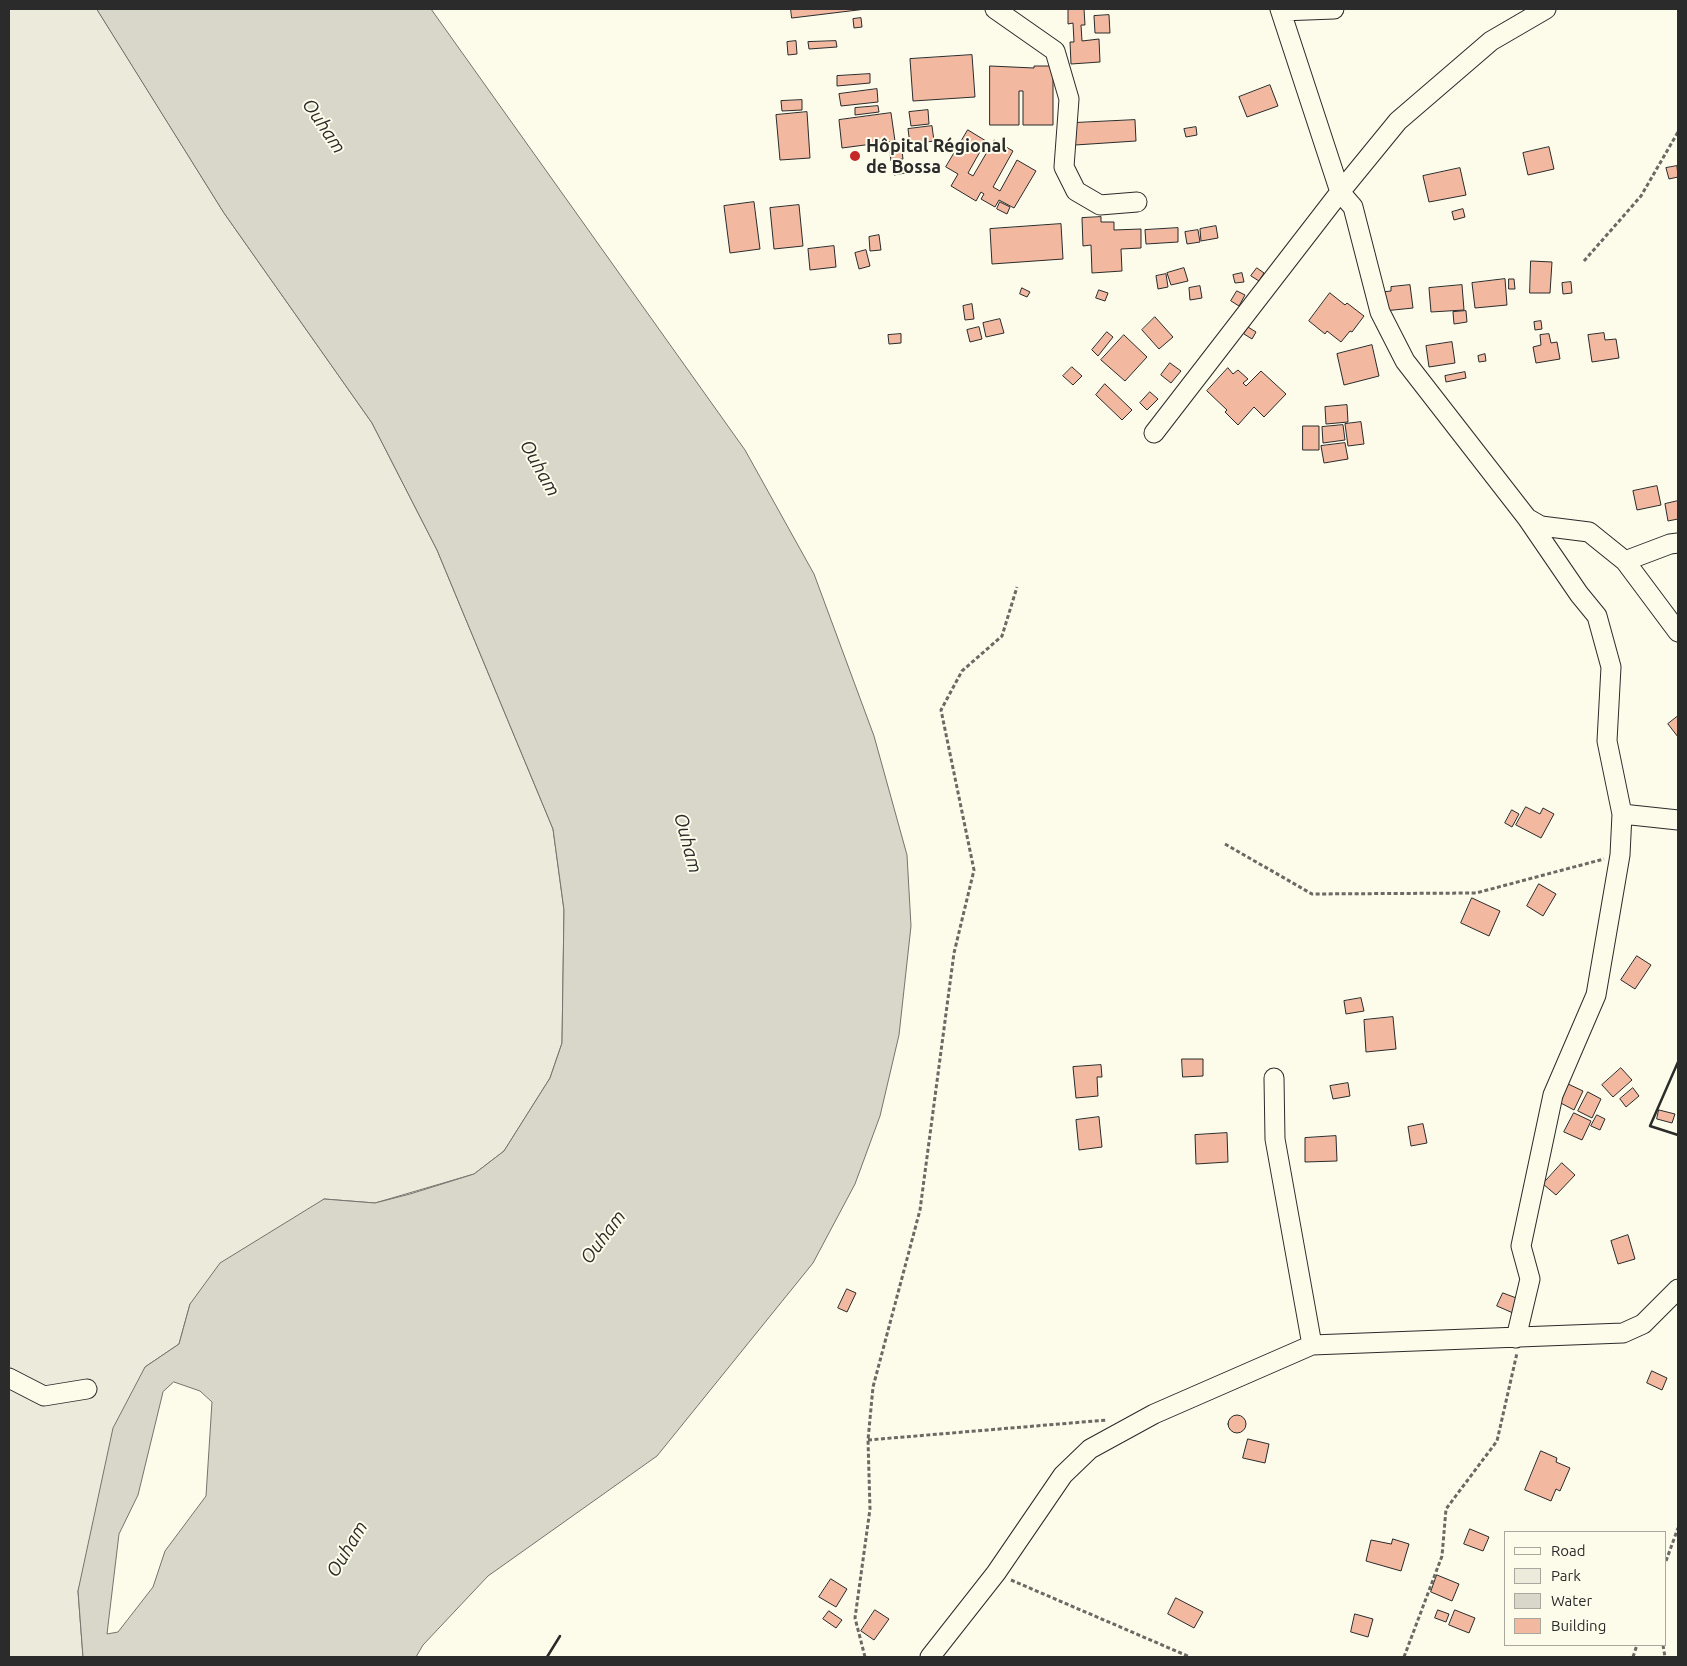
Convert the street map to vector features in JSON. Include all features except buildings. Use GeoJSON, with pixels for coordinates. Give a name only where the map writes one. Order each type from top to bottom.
{"type":"FeatureCollection","features":[{"type":"Feature","properties":{"kind":"street"},"geometry":{"type":"LineString","coordinates":[[996,9],[1056,51],[1069,99],[1064,166],[1076,191],[1100,206],[1138,202]]}},
{"type":"Feature","properties":{"kind":"street"},"geometry":{"type":"LineString","coordinates":[[1334,9],[1280,10],[1340,192],[1353,207],[1380,312],[1404,361],[1527,518],[1579,594],[1597,616],[1611,668],[1607,741],[1622,814],[1620,855],[1596,995],[1553,1095],[1520,1246],[1530,1280],[1516,1338]]}},
{"type":"Feature","properties":{"kind":"street"},"geometry":{"type":"LineString","coordinates":[[1154,433],[1340,192],[1398,121],[1491,41],[1546,9]]}},
{"type":"Feature","properties":{"kind":"street"},"geometry":{"type":"LineString","coordinates":[[1527,518],[1541,526],[1589,532],[1625,561],[1678,632]]}},
{"type":"Feature","properties":{"kind":"street"},"geometry":{"type":"LineString","coordinates":[[1625,561],[1670,544],[1678,543]]}},
{"type":"Feature","properties":{"kind":"street"},"geometry":{"type":"LineString","coordinates":[[1622,814],[1678,820]]}},
{"type":"Feature","properties":{"kind":"street"},"geometry":{"type":"LineString","coordinates":[[1274,1078],[1275,1139],[1312,1345]]}},
{"type":"Feature","properties":{"kind":"street"},"geometry":{"type":"LineString","coordinates":[[930,1657],[996,1573],[1063,1475],[1090,1449],[1154,1414],[1312,1345],[1623,1333],[1643,1324],[1678,1289]]}},
{"type":"Feature","properties":{"kind":"street"},"geometry":{"type":"LineString","coordinates":[[9,1378],[44,1396],[87,1388]]}},
{"type":"Feature","properties":{"kind":"path"},"geometry":{"type":"LineString","coordinates":[[1584,261],[1641,196],[1678,132]]}},
{"type":"Feature","properties":{"kind":"path"},"geometry":{"type":"LineString","coordinates":[[865,1657],[855,1618],[870,1509],[868,1440],[873,1387],[920,1210],[954,953],[974,870],[941,710],[962,671],[1002,636],[1017,588]]}},
{"type":"Feature","properties":{"kind":"path"},"geometry":{"type":"LineString","coordinates":[[1225,844],[1312,894],[1476,893],[1620,855]]}},
{"type":"Feature","properties":{"kind":"path"},"geometry":{"type":"LineString","coordinates":[[1404,1657],[1442,1556],[1446,1509],[1496,1441],[1518,1351],[1516,1338]]}},
{"type":"Feature","properties":{"kind":"path"},"geometry":{"type":"LineString","coordinates":[[868,1440],[1110,1419]]}},
{"type":"Feature","properties":{"kind":"path"},"geometry":{"type":"LineString","coordinates":[[1667,1558],[1678,1528]]}},
{"type":"Feature","properties":{"kind":"path"},"geometry":{"type":"LineString","coordinates":[[996,1573],[1190,1657]]}},
{"type":"Feature","properties":{"kind":"green space"},"geometry":{"type":"Polygon","coordinates":[[[9,9],[97,9],[224,213],[372,423],[437,550],[553,829],[564,910],[562,1043],[550,1078],[504,1151],[474,1174],[375,1203],[324,1199],[190,1304],[179,1344],[145,1367],[78,1591],[83,1657],[9,1657],[9,9]]]}},
{"type":"Feature","properties":{"kind":"water","name":"Ouham"},"geometry":{"type":"Polygon","coordinates":[[[97,9],[431,9],[745,450],[814,574],[874,736],[907,855],[911,926],[899,1035],[880,1116],[855,1184],[813,1263],[657,1456],[488,1576],[423,1645],[416,1657],[83,1657],[78,1591],[113,1428],[145,1367],[179,1344],[190,1304],[220,1263],[324,1199],[375,1203],[474,1174],[504,1151],[550,1078],[562,1043],[564,910],[553,829],[437,550],[372,423],[224,213],[97,9]],[[174,1382],[163,1392],[138,1495],[119,1534],[107,1634],[118,1632],[153,1587],[165,1551],[206,1496],[212,1402],[200,1391],[174,1382]]]}},
{"type":"Feature","properties":{"kind":"wall"},"geometry":{"type":"LineString","coordinates":[[1678,1062],[1650,1126],[1678,1135]]}},
{"type":"Feature","properties":{"kind":"wall"},"geometry":{"type":"LineString","coordinates":[[547,1657],[560,1636]]}},
{"type":"Feature","properties":{"kind":"place","name":"Hôpital Régional de Bossa"},"geometry":{"type":"Point","coordinates":[855,156]}}]}
